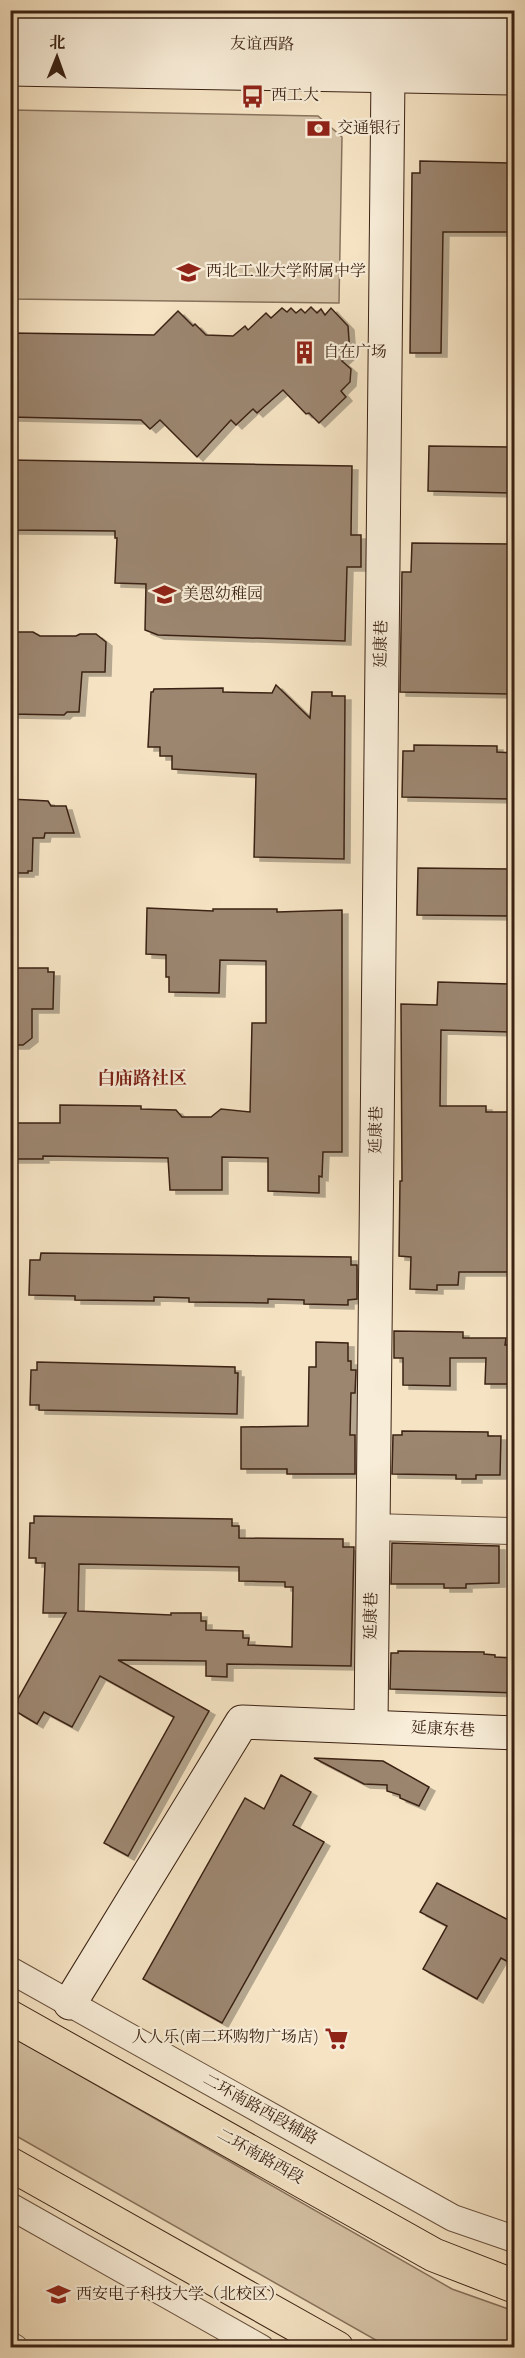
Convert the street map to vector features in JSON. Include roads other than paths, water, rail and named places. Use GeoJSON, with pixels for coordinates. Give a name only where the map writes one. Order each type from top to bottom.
{"type":"FeatureCollection","features":[{"type":"Feature","properties":{"kind":"highway","name":"二环南路西段"},"geometry":{"type":"LineString","coordinates":[[10,2017],[434,2255],[514,2286]]}},
{"type":"Feature","properties":{"kind":"highway"},"geometry":{"type":"LineString","coordinates":[[10,2164],[337,2348]]}},
{"type":"Feature","properties":{"kind":"street","name":"友谊西路"},"geometry":{"type":"LineString","coordinates":[[10,17],[514,25]]}},
{"type":"Feature","properties":{"kind":"street","name":"友谊西路"},"geometry":{"type":"LineString","coordinates":[[10,41],[514,48]]}},
{"type":"Feature","properties":{"kind":"street"},"geometry":{"type":"LineString","coordinates":[[10,69],[514,78]]}},
{"type":"Feature","properties":{"kind":"street","name":"延康巷"},"geometry":{"type":"LineString","coordinates":[[371,1726],[388,75]]}},
{"type":"Feature","properties":{"kind":"street"},"geometry":{"type":"LineString","coordinates":[[373,1527],[514,1532]]}},
{"type":"Feature","properties":{"kind":"street"},"geometry":{"type":"LineString","coordinates":[[70,2003],[242,1722],[371,1726]]}},
{"type":"Feature","properties":{"kind":"street","name":"延康东巷"},"geometry":{"type":"LineString","coordinates":[[371,1726],[514,1733]]}},
{"type":"Feature","properties":{"kind":"street","name":"二环南路西段辅路"},"geometry":{"type":"LineString","coordinates":[[10,1970],[453,2218],[514,2239]]}},
{"type":"Feature","properties":{"kind":"street"},"geometry":{"type":"LineString","coordinates":[[10,2206],[261,2348]]}},
{"type":"Feature","properties":{"kind":"street"},"geometry":{"type":"LineString","coordinates":[[10,2345],[15,2348]]}},
{"type":"Feature","properties":{"kind":"place","name":"西工大"},"geometry":{"type":"Point","coordinates":[253,96]}},
{"type":"Feature","properties":{"kind":"place","name":"交通银行"},"geometry":{"type":"Point","coordinates":[319,129]}},
{"type":"Feature","properties":{"kind":"place","name":"西北工业大学附属中学"},"geometry":{"type":"Point","coordinates":[188,272]}},
{"type":"Feature","properties":{"kind":"place","name":"自在广场"},"geometry":{"type":"Point","coordinates":[305,353]}},
{"type":"Feature","properties":{"kind":"place","name":"美恩幼稚园"},"geometry":{"type":"Point","coordinates":[165,595]}},
{"type":"Feature","properties":{"kind":"place","name":"人人乐(南二环购物广场店)"},"geometry":{"type":"Point","coordinates":[337,2038]}},
{"type":"Feature","properties":{"kind":"place","name":"西安电子科技大学（北校区）"},"geometry":{"type":"Point","coordinates":[58,2295]}},
{"type":"Feature","properties":{"kind":"district","name":"白庙路社区"},"geometry":{"type":"Point","coordinates":[142,1079]}}]}
